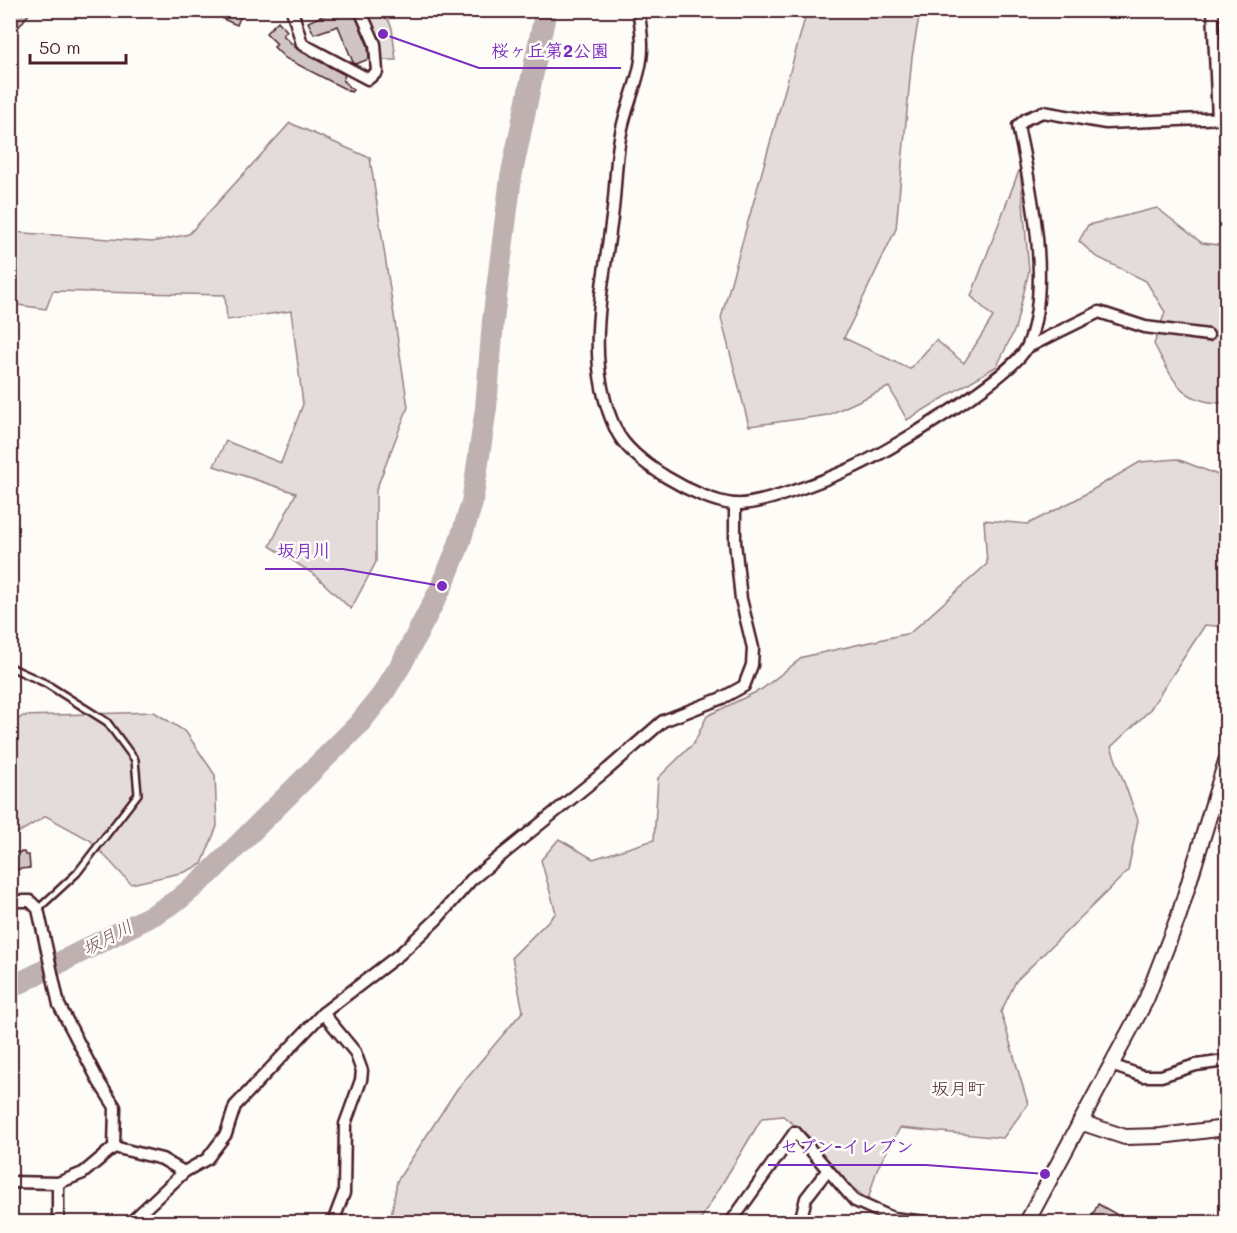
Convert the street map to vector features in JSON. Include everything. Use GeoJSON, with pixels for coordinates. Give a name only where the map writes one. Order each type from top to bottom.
{"type":"FeatureCollection","features":[{"type":"Feature","properties":{"kind":"street"},"geometry":{"type":"LineString","coordinates":[[291,11],[302,44],[368,79],[378,72],[375,44],[360,10]]}},
{"type":"Feature","properties":{"kind":"street"},"geometry":{"type":"LineString","coordinates":[[638,10],[643,46],[620,134],[612,221],[598,304],[596,345],[602,388],[616,431],[633,453],[674,481],[735,504],[805,487],[854,467],[977,393],[1019,360],[1028,347],[1037,312],[1038,282],[1033,198],[1018,126],[1026,118],[1043,112],[1106,123],[1222,118],[1213,10]]}},
{"type":"Feature","properties":{"kind":"street"},"geometry":{"type":"LineString","coordinates":[[1028,347],[1099,312],[1144,327],[1208,335]]}},
{"type":"Feature","properties":{"kind":"street"},"geometry":{"type":"LineString","coordinates":[[131,1222],[184,1172],[207,1159],[226,1134],[235,1106],[323,1013],[399,954],[437,919],[471,880],[608,769],[663,721],[722,698],[744,686],[752,664],[753,648],[741,599],[735,542],[735,504]]}},
{"type":"Feature","properties":{"kind":"street"},"geometry":{"type":"LineString","coordinates":[[1027,1222],[1146,1000],[1179,915],[1227,761]]}},
{"type":"Feature","properties":{"kind":"street"},"geometry":{"type":"LineString","coordinates":[[10,901],[30,901],[38,909],[47,941],[58,1005],[99,1082],[116,1107],[114,1147],[84,1173],[58,1184],[10,1182]]}},
{"type":"Feature","properties":{"kind":"street"},"geometry":{"type":"LineString","coordinates":[[323,1013],[355,1052],[362,1071],[362,1080],[345,1124],[344,1193],[333,1222]]}},
{"type":"Feature","properties":{"kind":"street"},"geometry":{"type":"LineString","coordinates":[[1111,1065],[1143,1076],[1161,1076],[1196,1065],[1227,1061]]}},
{"type":"Feature","properties":{"kind":"street"},"geometry":{"type":"LineString","coordinates":[[1080,1122],[1125,1137],[1161,1136],[1227,1128]]}},
{"type":"Feature","properties":{"kind":"street"},"geometry":{"type":"LineString","coordinates":[[731,1222],[795,1132],[855,1201],[893,1218],[925,1222]]}},
{"type":"Feature","properties":{"kind":"street"},"geometry":{"type":"LineString","coordinates":[[114,1147],[162,1159],[184,1172]]}},
{"type":"Feature","properties":{"kind":"street"},"geometry":{"type":"LineString","coordinates":[[800,1222],[806,1198],[827,1171]]}},
{"type":"Feature","properties":{"kind":"street"},"geometry":{"type":"LineString","coordinates":[[58,1184],[58,1222]]}},
{"type":"Feature","properties":{"kind":"lane"},"geometry":{"type":"LineString","coordinates":[[10,667],[45,683],[107,722],[135,760],[138,794],[77,873],[38,909]]}},
{"type":"Feature","properties":{"kind":"shaded area"},"geometry":{"type":"Polygon","coordinates":[[[363,11],[384,11],[392,28],[396,60],[380,60],[363,11]]]}},
{"type":"Feature","properties":{"kind":"shaded area"},"geometry":{"type":"Polygon","coordinates":[[[807,11],[920,11],[912,57],[896,229],[844,338],[910,369],[936,340],[964,363],[993,317],[971,296],[1020,168],[1029,271],[1015,329],[997,366],[907,420],[889,387],[828,415],[749,426],[721,318],[807,11]]]}},
{"type":"Feature","properties":{"kind":"shaded area"},"geometry":{"type":"Polygon","coordinates":[[[290,123],[370,158],[408,407],[376,490],[376,562],[351,609],[315,575],[270,546],[296,493],[214,466],[226,441],[281,463],[303,404],[291,311],[227,320],[225,295],[53,291],[46,309],[11,304],[11,232],[152,242],[189,234],[290,123]]]}},
{"type":"Feature","properties":{"kind":"shaded area"},"geometry":{"type":"Polygon","coordinates":[[[1157,208],[1202,243],[1226,246],[1226,403],[1198,399],[1180,387],[1154,344],[1165,312],[1146,281],[1095,256],[1079,241],[1088,225],[1157,208]]]}},
{"type":"Feature","properties":{"kind":"shaded area"},"geometry":{"type":"Polygon","coordinates":[[[1177,459],[1226,478],[1226,627],[1205,625],[1149,711],[1111,747],[1138,820],[1128,871],[1016,981],[1001,1012],[1028,1104],[1003,1138],[900,1128],[877,1169],[868,1200],[814,1156],[813,1140],[783,1116],[762,1118],[699,1222],[390,1222],[397,1181],[457,1089],[523,1011],[512,957],[556,913],[541,860],[559,839],[593,859],[654,840],[658,778],[694,743],[707,716],[762,689],[803,657],[910,633],[987,564],[984,520],[1028,524],[1140,462],[1177,459]]]}},
{"type":"Feature","properties":{"kind":"shaded area"},"geometry":{"type":"Polygon","coordinates":[[[154,712],[186,732],[215,775],[217,826],[202,864],[185,872],[131,884],[90,840],[46,816],[18,833],[11,831],[10,725],[23,716],[154,712]]]}},
{"type":"Feature","properties":{"kind":"building"},"geometry":{"type":"Polygon","coordinates":[[[10,10],[32,10],[10,38],[10,10]]]}},
{"type":"Feature","properties":{"kind":"building"},"geometry":{"type":"Polygon","coordinates":[[[226,10],[243,10],[237,25],[223,19],[226,10]]]}},
{"type":"Feature","properties":{"kind":"building"},"geometry":{"type":"Polygon","coordinates":[[[335,10],[353,10],[368,46],[369,59],[356,64],[353,62],[338,26],[314,34],[308,22],[335,10]]]}},
{"type":"Feature","properties":{"kind":"building"},"geometry":{"type":"Polygon","coordinates":[[[278,21],[287,31],[283,35],[298,50],[345,75],[343,80],[353,90],[351,92],[285,58],[274,47],[277,44],[266,33],[278,21]]]}},
{"type":"Feature","properties":{"kind":"building"},"geometry":{"type":"Polygon","coordinates":[[[24,852],[25,855],[29,855],[30,868],[10,870],[10,853],[24,852]]]}},
{"type":"Feature","properties":{"kind":"building"},"geometry":{"type":"Polygon","coordinates":[[[1098,1204],[1116,1214],[1112,1222],[1089,1222],[1098,1204]]]}},
{"type":"Feature","properties":{"kind":"waterway","name":"坂月川"},"geometry":{"type":"LineString","coordinates":[[10,988],[155,914],[179,899],[210,873],[359,724],[382,695],[402,663],[442,586],[472,503],[486,408],[493,321],[511,177],[546,10]]}},
{"type":"Feature","properties":{"kind":"place","name":"桜ヶ丘第2公園"},"geometry":{"type":"Point","coordinates":[383,34]}},
{"type":"Feature","properties":{"kind":"place","name":"坂月川"},"geometry":{"type":"Point","coordinates":[442,586]}},
{"type":"Feature","properties":{"kind":"place","name":"セブン-イレブン"},"geometry":{"type":"Point","coordinates":[1045,1174]}},
{"type":"Feature","properties":{"kind":"district","name":"坂月町"},"geometry":{"type":"Point","coordinates":[958,1088]}}]}
